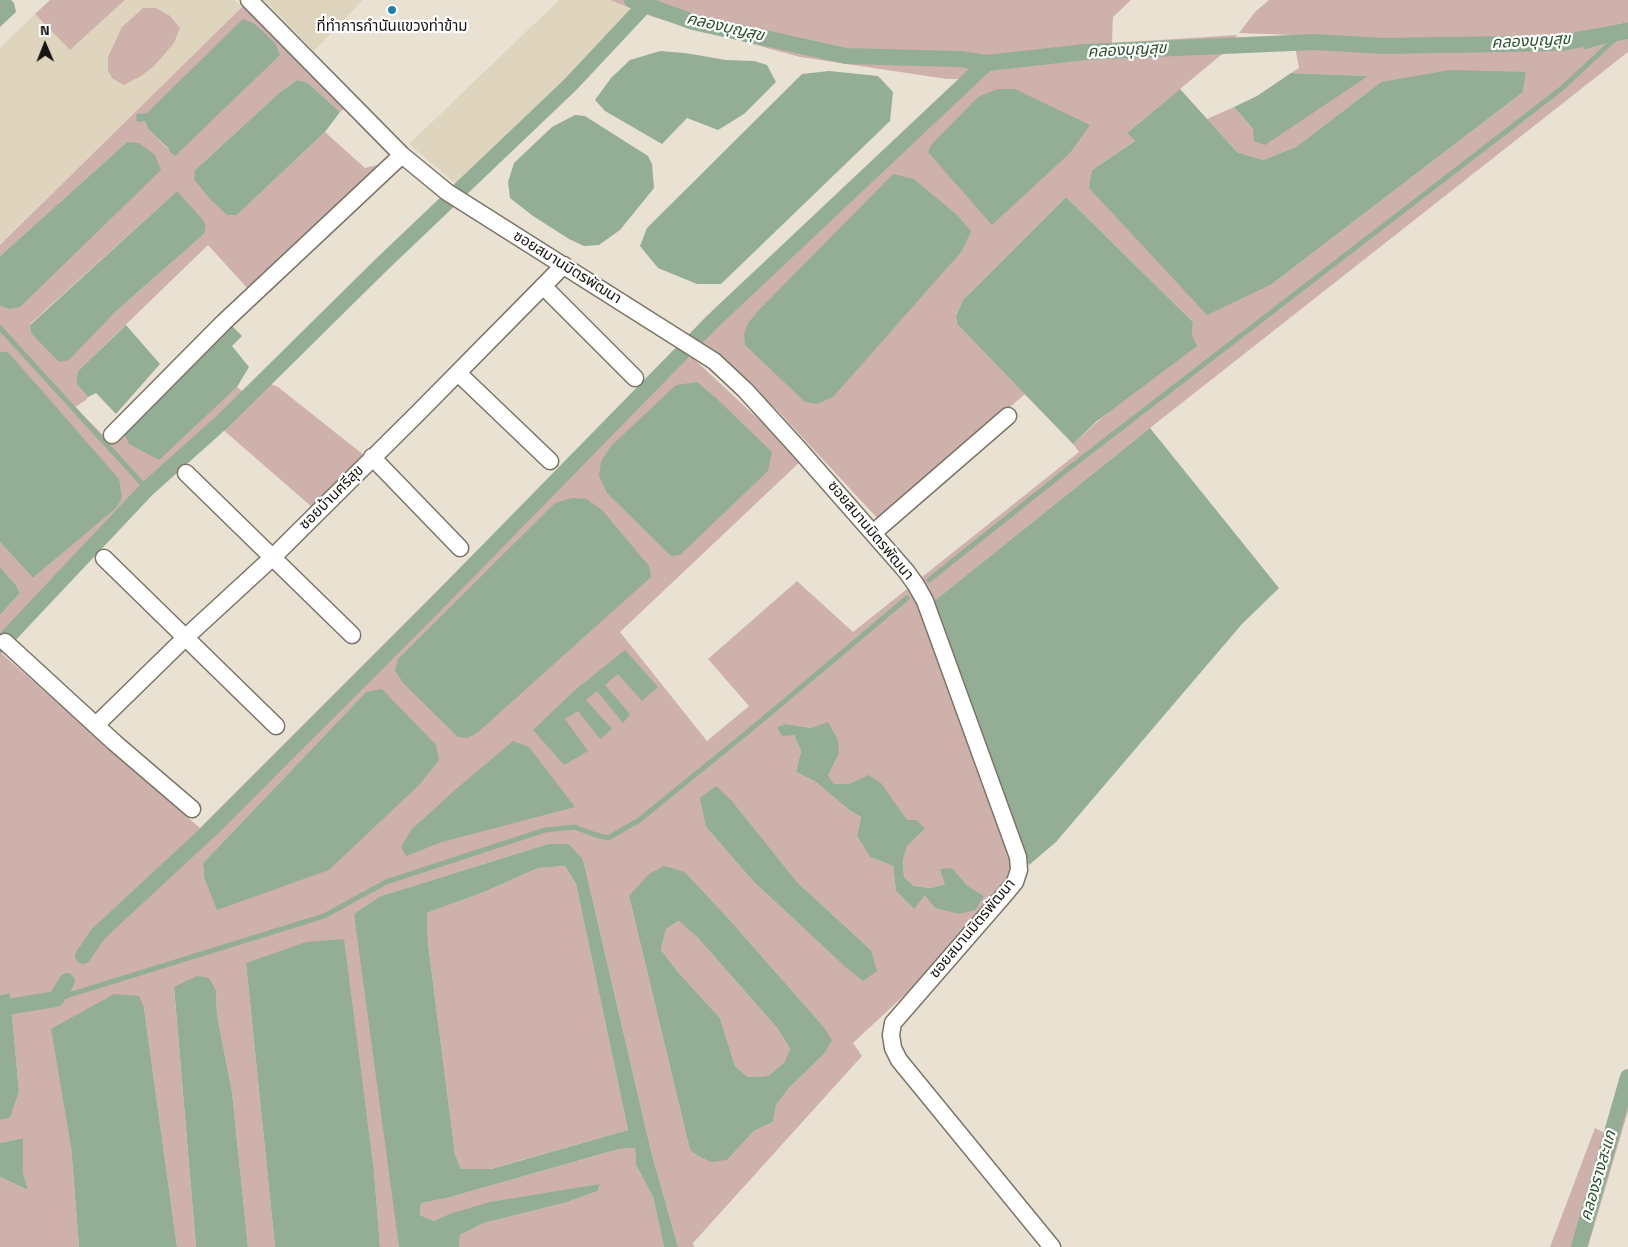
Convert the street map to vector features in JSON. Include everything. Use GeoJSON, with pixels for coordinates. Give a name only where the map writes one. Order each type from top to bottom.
{"type":"FeatureCollection","features":[{"type":"Feature","properties":{"kind":"street","name":"ซอยสมานมิตรพัฒนา"},"geometry":{"type":"LineString","coordinates":[[249,0],[402,155],[452,196],[714,361],[745,390],[784,432],[906,571],[924,601],[1018,857],[1019,870],[1015,882],[1006,893],[893,1023],[890,1035],[893,1048],[899,1060],[1052,1247]]}},
{"type":"Feature","properties":{"kind":"street"},"geometry":{"type":"LineString","coordinates":[[112,435],[224,322],[402,155]]}},
{"type":"Feature","properties":{"kind":"street","name":"ซอยบ้านศรีสุข"},"geometry":{"type":"LineString","coordinates":[[96,725],[186,637],[273,557],[564,265]]}},
{"type":"Feature","properties":{"kind":"street"},"geometry":{"type":"LineString","coordinates":[[543,286],[635,378]]}},
{"type":"Feature","properties":{"kind":"street"},"geometry":{"type":"LineString","coordinates":[[458,373],[550,461]]}},
{"type":"Feature","properties":{"kind":"street"},"geometry":{"type":"LineString","coordinates":[[873,534],[1008,416]]}},
{"type":"Feature","properties":{"kind":"street"},"geometry":{"type":"LineString","coordinates":[[372,458],[460,548]]}},
{"type":"Feature","properties":{"kind":"street"},"geometry":{"type":"LineString","coordinates":[[186,473],[352,635]]}},
{"type":"Feature","properties":{"kind":"street"},"geometry":{"type":"LineString","coordinates":[[104,558],[276,726]]}},
{"type":"Feature","properties":{"kind":"street"},"geometry":{"type":"LineString","coordinates":[[5,642],[96,725],[192,808]]}},
{"type":"Feature","properties":{"kind":"shaded area"},"geometry":{"type":"Polygon","coordinates":[[[0,0],[11,0],[14,3],[16,12],[0,27],[0,0]]]}},
{"type":"Feature","properties":{"kind":"shaded area"},"geometry":{"type":"Polygon","coordinates":[[[50,0],[125,0],[70,50],[35,14],[50,0]]]}},
{"type":"Feature","properties":{"kind":"shaded area"},"geometry":{"type":"Polygon","coordinates":[[[125,0],[234,0],[242,7],[0,245],[0,48],[35,14],[70,50],[125,0]]]}},
{"type":"Feature","properties":{"kind":"shaded area"},"geometry":{"type":"Polygon","coordinates":[[[264,0],[363,0],[314,51],[264,0]]]}},
{"type":"Feature","properties":{"kind":"shaded area"},"geometry":{"type":"Polygon","coordinates":[[[559,0],[610,0],[636,10],[612,37],[456,184],[409,144],[559,0]]]}},
{"type":"Feature","properties":{"kind":"shaded area"},"geometry":{"type":"Polygon","coordinates":[[[610,0],[1131,0],[1113,17],[1112,43],[1237,35],[1227,50],[1127,133],[1135,141],[1092,170],[1272,284],[1523,92],[1526,72],[1381,82],[1296,147],[1263,160],[1237,152],[1207,119],[1234,107],[1253,129],[1367,76],[1291,73],[1299,68],[1293,35],[1239,33],[1255,12],[1269,0],[1628,0],[1628,22],[1578,33],[1584,50],[1628,37],[1628,52],[1150,428],[933,602],[1014,864],[1007,881],[924,977],[853,1043],[862,1056],[693,1243],[694,1247],[678,1247],[651,1151],[583,859],[569,844],[548,844],[381,896],[399,1247],[380,1247],[374,1171],[343,939],[246,963],[275,1247],[248,1247],[232,1092],[217,1015],[216,991],[174,988],[196,1247],[177,1247],[144,1008],[71,1146],[79,1247],[0,1247],[0,1177],[28,1190],[23,1172],[23,1138],[0,1143],[0,1120],[10,1118],[19,1092],[10,993],[0,995],[0,652],[200,828],[673,355],[693,358],[802,460],[620,632],[707,741],[749,706],[708,659],[797,581],[853,632],[1079,452],[1073,444],[1192,336],[1193,322],[1066,197],[963,300],[956,316],[957,324],[1025,394],[879,520],[776,409],[692,335],[962,79],[947,79],[800,57],[653,17],[610,0]],[[366,692],[203,863],[204,877],[366,692]],[[786,724],[794,735],[801,751],[796,772],[816,782],[849,810],[861,817],[857,836],[870,857],[893,866],[896,891],[913,908],[925,895],[984,896],[968,886],[952,868],[945,884],[931,888],[914,886],[904,877],[903,860],[907,846],[925,829],[907,821],[882,784],[834,784],[828,775],[811,728],[786,724]],[[733,802],[706,827],[753,881],[843,965],[871,950],[798,883],[733,802]],[[685,872],[629,896],[690,1150],[727,1160],[754,1131],[773,1122],[776,1105],[790,1087],[824,1054],[823,1026],[685,872]]]}},
{"type":"Feature","properties":{"kind":"shaded area"},"geometry":{"type":"Polygon","coordinates":[[[242,7],[346,107],[340,112],[308,83],[297,80],[279,93],[195,170],[237,215],[325,132],[365,168],[386,163],[250,291],[208,245],[78,371],[76,383],[88,397],[75,407],[104,436],[118,421],[199,421],[237,387],[251,398],[266,382],[278,387],[365,456],[313,508],[220,427],[0,639],[0,615],[20,593],[16,585],[0,567],[0,542],[33,578],[115,508],[122,498],[8,352],[0,352],[0,306],[9,309],[127,142],[0,256],[0,245],[242,7]],[[147,113],[136,115],[145,121],[148,129],[175,156],[147,113]],[[176,192],[30,324],[31,333],[114,313],[204,234],[176,192]]]}},
{"type":"Feature","properties":{"kind":"shaded area"},"geometry":{"type":"Polygon","coordinates":[[[143,8],[156,8],[170,16],[180,28],[174,43],[154,66],[124,85],[113,79],[108,71],[108,57],[122,27],[143,8]]]}},
{"type":"Feature","properties":{"kind":"shaded area"},"geometry":{"type":"Polygon","coordinates":[[[243,19],[255,24],[275,43],[280,55],[175,156],[148,129],[145,121],[137,122],[136,114],[147,113],[243,19]]]}},
{"type":"Feature","properties":{"kind":"shaded area"},"geometry":{"type":"Polygon","coordinates":[[[1628,22],[1628,37],[1584,50],[1578,33],[1628,22]]]}},
{"type":"Feature","properties":{"kind":"shaded area"},"geometry":{"type":"Polygon","coordinates":[[[660,51],[726,60],[754,61],[767,65],[776,82],[744,114],[718,130],[687,118],[662,144],[605,111],[595,100],[611,78],[630,60],[660,51]]]}},
{"type":"Feature","properties":{"kind":"shaded area"},"geometry":{"type":"Polygon","coordinates":[[[1450,70],[1526,72],[1523,92],[1272,284],[1207,315],[1089,188],[1092,170],[1135,141],[1127,133],[1180,89],[1237,152],[1263,160],[1296,147],[1381,82],[1450,70]]]}},
{"type":"Feature","properties":{"kind":"shaded area"},"geometry":{"type":"Polygon","coordinates":[[[829,71],[878,76],[893,92],[890,121],[721,284],[697,284],[658,268],[640,246],[647,228],[802,74],[829,71]]]}},
{"type":"Feature","properties":{"kind":"shaded area"},"geometry":{"type":"Polygon","coordinates":[[[1291,73],[1368,76],[1265,145],[1254,141],[1253,129],[1234,107],[1257,96],[1291,73]]]}},
{"type":"Feature","properties":{"kind":"shaded area"},"geometry":{"type":"Polygon","coordinates":[[[297,80],[308,83],[340,112],[325,132],[237,215],[227,215],[209,198],[194,179],[195,170],[279,93],[297,80]]]}},
{"type":"Feature","properties":{"kind":"shaded area"},"geometry":{"type":"Polygon","coordinates":[[[997,89],[1015,89],[1090,125],[1070,153],[992,225],[928,152],[931,145],[978,97],[997,89]]]}},
{"type":"Feature","properties":{"kind":"shaded area"},"geometry":{"type":"Polygon","coordinates":[[[575,115],[585,116],[648,156],[652,164],[654,188],[620,230],[599,245],[584,246],[569,239],[533,216],[510,198],[508,182],[514,163],[552,127],[575,115]]]}},
{"type":"Feature","properties":{"kind":"shaded area"},"geometry":{"type":"Polygon","coordinates":[[[127,142],[139,143],[155,155],[161,170],[20,307],[9,309],[0,306],[0,256],[127,142]]]}},
{"type":"Feature","properties":{"kind":"shaded area"},"geometry":{"type":"Polygon","coordinates":[[[893,174],[914,179],[957,215],[971,231],[962,251],[833,397],[817,404],[805,402],[745,345],[744,334],[748,323],[893,174]]]}},
{"type":"Feature","properties":{"kind":"shaded area"},"geometry":{"type":"Polygon","coordinates":[[[177,191],[203,220],[206,226],[204,234],[114,313],[69,360],[59,362],[31,333],[30,325],[177,191]]]}},
{"type":"Feature","properties":{"kind":"shaded area"},"geometry":{"type":"Polygon","coordinates":[[[1066,197],[1193,322],[1192,336],[1197,346],[1097,421],[1073,444],[957,324],[956,316],[963,300],[1066,197]]]}},
{"type":"Feature","properties":{"kind":"shaded area"},"geometry":{"type":"Polygon","coordinates":[[[230,324],[242,336],[232,346],[249,367],[237,387],[159,460],[129,444],[123,431],[230,324]]]}},
{"type":"Feature","properties":{"kind":"shaded area"},"geometry":{"type":"Polygon","coordinates":[[[126,325],[160,364],[116,414],[96,393],[88,397],[76,383],[78,371],[126,325]]]}},
{"type":"Feature","properties":{"kind":"shaded area"},"geometry":{"type":"Polygon","coordinates":[[[0,352],[8,352],[119,479],[122,498],[116,508],[33,578],[0,542],[0,352]]]}},
{"type":"Feature","properties":{"kind":"shaded area"},"geometry":{"type":"Polygon","coordinates":[[[697,382],[772,452],[768,471],[680,555],[671,556],[607,493],[599,476],[601,461],[611,446],[676,385],[697,382]]]}},
{"type":"Feature","properties":{"kind":"shaded area"},"geometry":{"type":"Polygon","coordinates":[[[1150,428],[1279,588],[1242,624],[1056,842],[1029,865],[933,602],[1150,428]]]}},
{"type":"Feature","properties":{"kind":"shaded area"},"geometry":{"type":"Polygon","coordinates":[[[572,498],[587,499],[603,511],[649,566],[651,577],[477,733],[467,738],[458,737],[403,683],[395,670],[398,659],[555,503],[572,498]]]}},
{"type":"Feature","properties":{"kind":"shaded area"},"geometry":{"type":"Polygon","coordinates":[[[0,567],[16,585],[20,593],[0,615],[0,567]]]}},
{"type":"Feature","properties":{"kind":"shaded area"},"geometry":{"type":"Polygon","coordinates":[[[625,650],[658,687],[642,701],[618,674],[605,685],[630,714],[623,723],[597,691],[586,700],[612,729],[600,739],[578,711],[565,719],[588,751],[564,765],[533,730],[575,690],[625,650]]]}},
{"type":"Feature","properties":{"kind":"shaded area"},"geometry":{"type":"Polygon","coordinates":[[[382,689],[436,745],[439,760],[420,784],[329,870],[217,910],[204,877],[203,863],[366,692],[382,689]]]}},
{"type":"Feature","properties":{"kind":"shaded area"},"geometry":{"type":"Polygon","coordinates":[[[828,722],[838,740],[839,753],[828,775],[834,784],[849,784],[869,775],[882,784],[907,820],[917,820],[925,829],[907,846],[903,860],[904,877],[914,886],[931,888],[945,884],[940,869],[952,868],[968,886],[984,896],[975,910],[959,914],[935,908],[925,895],[914,909],[896,891],[893,866],[870,857],[857,836],[861,817],[849,810],[816,782],[796,772],[801,751],[794,735],[782,736],[777,727],[786,724],[811,728],[828,722]]]}},
{"type":"Feature","properties":{"kind":"shaded area"},"geometry":{"type":"Polygon","coordinates":[[[513,741],[529,747],[575,807],[442,842],[406,856],[401,847],[411,830],[513,741]]]}},
{"type":"Feature","properties":{"kind":"shaded area"},"geometry":{"type":"Polygon","coordinates":[[[716,786],[733,802],[798,883],[871,950],[877,971],[863,981],[843,965],[753,881],[706,827],[700,798],[716,786]]]}},
{"type":"Feature","properties":{"kind":"shaded area"},"geometry":{"type":"Polygon","coordinates":[[[548,844],[569,844],[583,859],[651,1151],[678,1247],[664,1247],[653,1197],[636,1165],[635,1148],[619,1149],[447,1198],[421,1203],[420,1215],[434,1221],[449,1214],[490,1202],[600,1184],[598,1191],[564,1203],[484,1223],[460,1235],[459,1247],[399,1247],[354,914],[381,896],[548,844]],[[565,866],[538,868],[484,892],[427,913],[428,944],[455,1154],[461,1169],[491,1169],[628,1130],[576,884],[565,866]]]}},
{"type":"Feature","properties":{"kind":"shaded area"},"geometry":{"type":"Polygon","coordinates":[[[565,866],[576,884],[628,1130],[490,1169],[461,1169],[455,1154],[428,944],[427,913],[484,892],[538,868],[565,866]]]}},
{"type":"Feature","properties":{"kind":"shaded area"},"geometry":{"type":"Polygon","coordinates":[[[664,866],[685,872],[823,1026],[832,1040],[824,1054],[790,1087],[776,1105],[773,1122],[754,1131],[727,1160],[711,1162],[690,1150],[629,896],[649,874],[664,866]],[[679,921],[666,929],[661,950],[678,972],[720,1018],[735,1066],[748,1077],[768,1076],[785,1062],[790,1049],[778,1029],[698,938],[679,921]]]}},
{"type":"Feature","properties":{"kind":"shaded area"},"geometry":{"type":"Polygon","coordinates":[[[680,921],[698,938],[778,1029],[790,1049],[786,1062],[768,1076],[748,1077],[735,1066],[720,1018],[678,972],[661,950],[666,929],[680,921]]]}},
{"type":"Feature","properties":{"kind":"shaded area"},"geometry":{"type":"Polygon","coordinates":[[[344,939],[374,1171],[380,1247],[275,1247],[246,963],[306,942],[344,939]]]}},
{"type":"Feature","properties":{"kind":"shaded area"},"geometry":{"type":"Polygon","coordinates":[[[197,976],[209,978],[216,991],[217,1015],[232,1092],[248,1247],[196,1247],[174,987],[197,976]]]}},
{"type":"Feature","properties":{"kind":"shaded area"},"geometry":{"type":"Polygon","coordinates":[[[10,993],[19,1092],[10,1118],[0,1120],[0,995],[10,993]]]}},
{"type":"Feature","properties":{"kind":"shaded area"},"geometry":{"type":"Polygon","coordinates":[[[114,994],[139,996],[144,1008],[177,1247],[79,1247],[71,1146],[51,1029],[114,994]]]}},
{"type":"Feature","properties":{"kind":"shaded area"},"geometry":{"type":"Polygon","coordinates":[[[1614,1097],[1628,1102],[1628,1111],[1588,1247],[1550,1247],[1595,1128],[1605,1133],[1614,1097]]]}},
{"type":"Feature","properties":{"kind":"shaded area"},"geometry":{"type":"Polygon","coordinates":[[[23,1138],[23,1172],[28,1190],[0,1177],[0,1143],[23,1138]]]}},
{"type":"Feature","properties":{"kind":"shaded area"},"geometry":{"type":"Polygon","coordinates":[[[635,1148],[636,1165],[653,1197],[664,1247],[459,1247],[460,1235],[484,1223],[564,1203],[598,1191],[600,1184],[449,1214],[434,1221],[420,1215],[421,1203],[447,1198],[619,1149],[635,1148]]]}},
{"type":"Feature","properties":{"kind":"waterway","name":"คลองบุญสุข"},"geometry":{"type":"LineString","coordinates":[[632,0],[693,22],[846,56],[960,59],[987,63],[1085,52],[1315,42],[1384,46],[1560,43],[1628,31]]}},
{"type":"Feature","properties":{"kind":"waterway"},"geometry":{"type":"LineString","coordinates":[[0,645],[147,489],[223,421],[380,266],[570,85],[645,5]]}},
{"type":"Feature","properties":{"kind":"waterway"},"geometry":{"type":"LineString","coordinates":[[929,580],[1068,469],[1561,89],[1616,38]]}},
{"type":"Feature","properties":{"kind":"waterway"},"geometry":{"type":"LineString","coordinates":[[83,956],[98,934],[208,832],[432,608],[713,321],[987,63]]}},
{"type":"Feature","properties":{"kind":"waterway"},"geometry":{"type":"LineString","coordinates":[[0,328],[147,489]]}},
{"type":"Feature","properties":{"kind":"waterway"},"geometry":{"type":"LineString","coordinates":[[56,999],[324,916],[386,882],[545,830],[575,827],[608,838],[638,821],[755,726],[907,598]]}},
{"type":"Feature","properties":{"kind":"waterway"},"geometry":{"type":"LineString","coordinates":[[0,1008],[56,999],[67,981]]}},
{"type":"Feature","properties":{"kind":"waterway","name":"คลองรางสะแก"},"geometry":{"type":"LineString","coordinates":[[1579,1247],[1628,1077]]}},
{"type":"Feature","properties":{"kind":"place","name":"ที่ทำการกำนันแขวงท่าข้าม"},"geometry":{"type":"Point","coordinates":[392,10]}}]}
